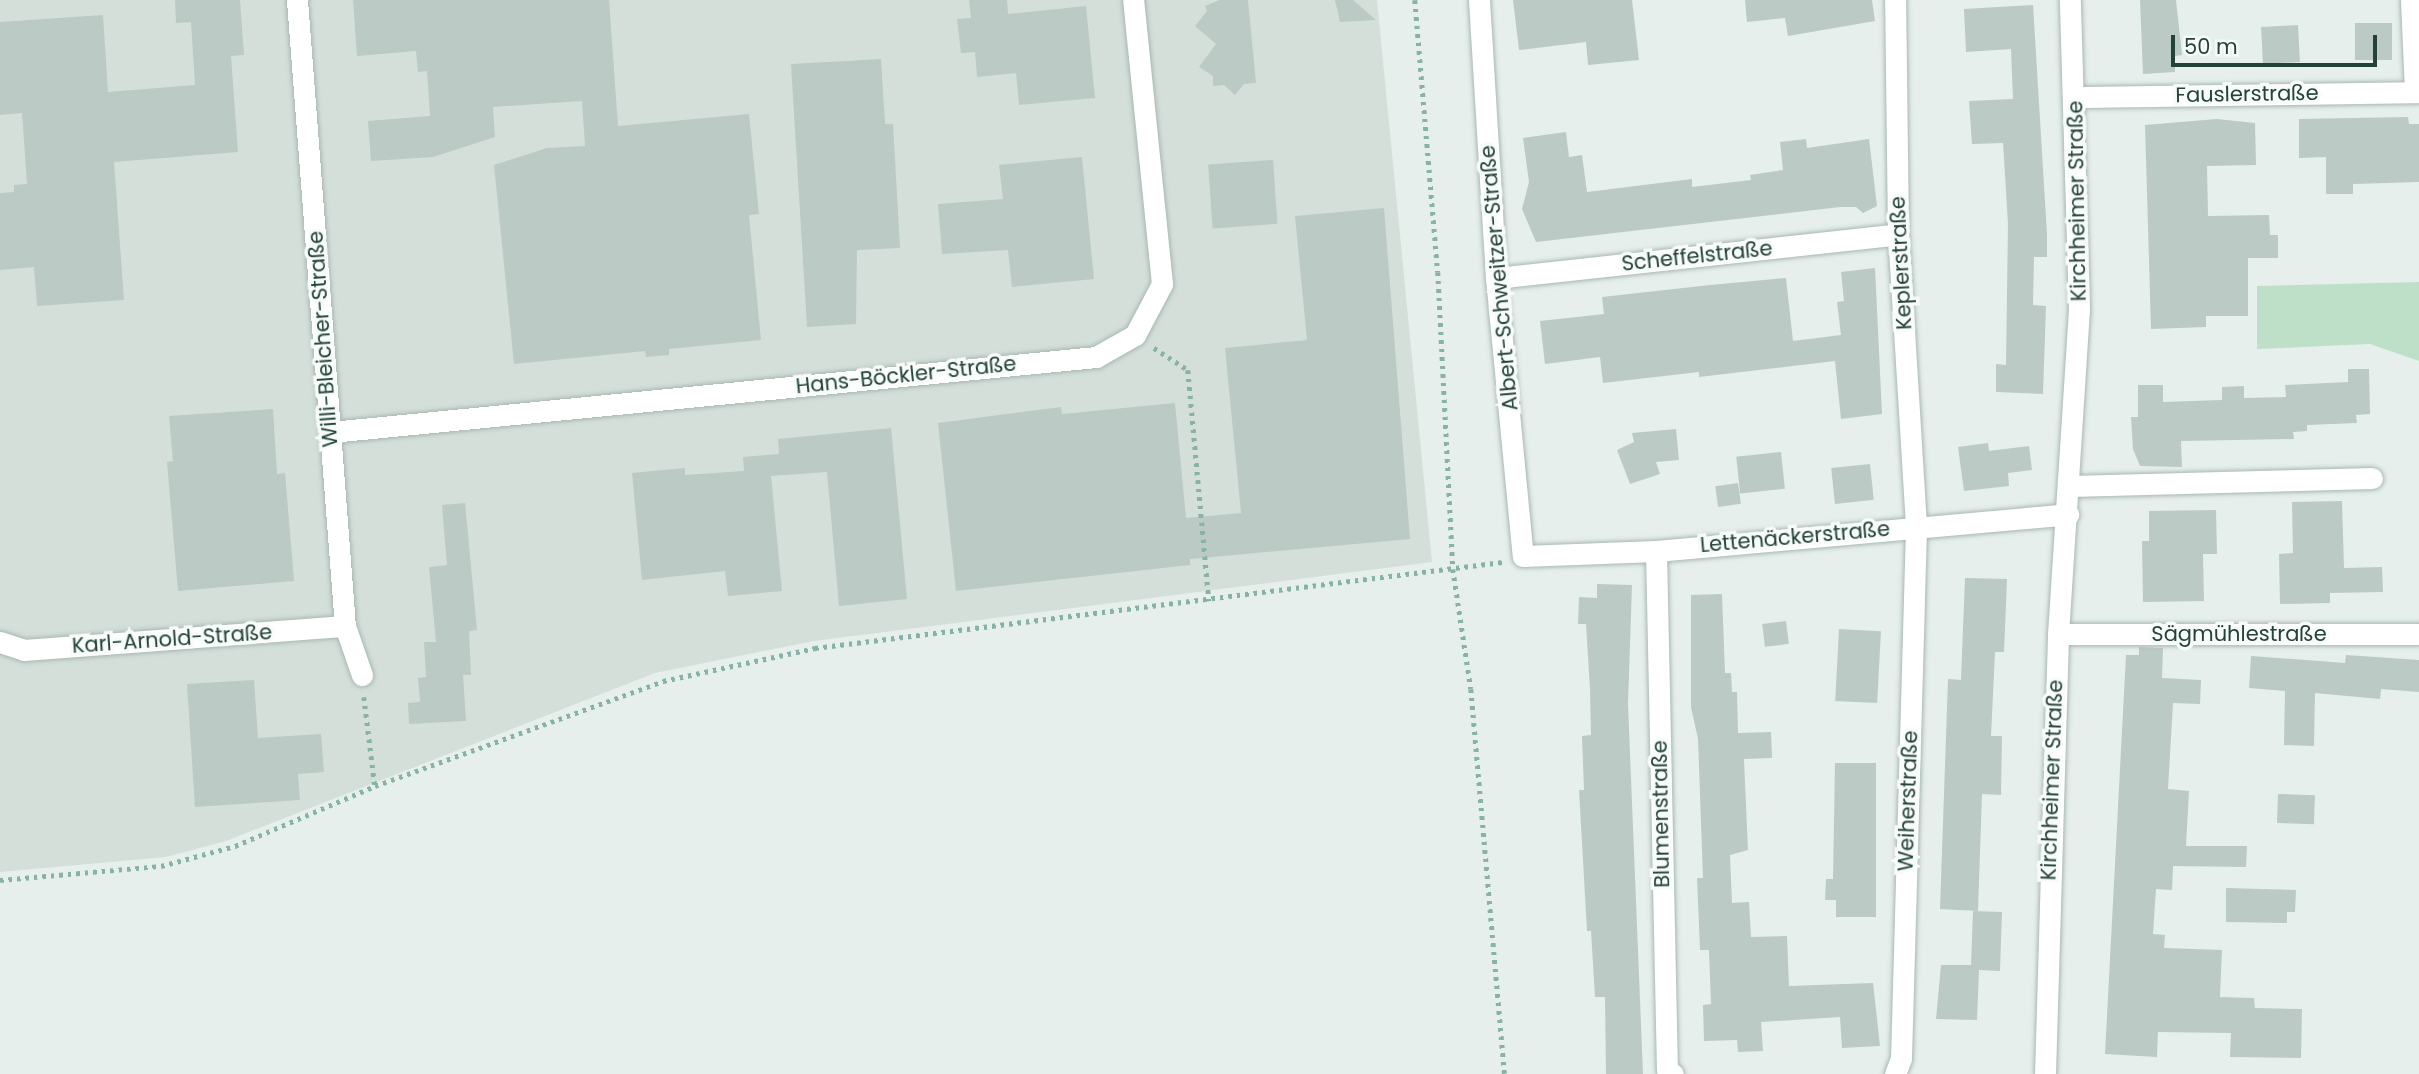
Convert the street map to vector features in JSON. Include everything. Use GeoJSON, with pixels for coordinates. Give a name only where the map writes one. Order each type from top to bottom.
{"type":"FeatureCollection","features":[{"type":"Feature","properties":{"kind":"street","name":"Willi-Bleicher-Straße"},"geometry":{"type":"LineString","coordinates":[[297,0],[345,626],[362,676]]}},
{"type":"Feature","properties":{"kind":"street"},"geometry":{"type":"LineString","coordinates":[[1133,0],[1162,284],[1135,335]]}},
{"type":"Feature","properties":{"kind":"street","name":"Albert-Schweitzer-Straße"},"geometry":{"type":"LineString","coordinates":[[1479,0],[1496,278],[1523,556]]}},
{"type":"Feature","properties":{"kind":"street","name":"Keplerstraße"},"geometry":{"type":"LineString","coordinates":[[1895,0],[1898,234],[1916,526]]}},
{"type":"Feature","properties":{"kind":"street","name":"Kirchheimer Straße"},"geometry":{"type":"LineString","coordinates":[[2045,1074],[2058,634],[2071,486],[2079,309],[2076,97],[2070,0]]}},
{"type":"Feature","properties":{"kind":"street"},"geometry":{"type":"LineString","coordinates":[[2410,0],[2417,92]]}},
{"type":"Feature","properties":{"kind":"street","name":"Fauslerstraße"},"geometry":{"type":"LineString","coordinates":[[2076,97],[2417,92]]}},
{"type":"Feature","properties":{"kind":"street","name":"Scheffelstraße"},"geometry":{"type":"LineString","coordinates":[[1496,278],[1898,234]]}},
{"type":"Feature","properties":{"kind":"street","name":"Hans-Böckler-Straße"},"geometry":{"type":"LineString","coordinates":[[331,432],[1096,357],[1135,335]]}},
{"type":"Feature","properties":{"kind":"street"},"geometry":{"type":"LineString","coordinates":[[2071,486],[2372,478]]}},
{"type":"Feature","properties":{"kind":"street","name":"Lettenäckerstraße"},"geometry":{"type":"LineString","coordinates":[[1523,556],[1656,551],[2068,514]]}},
{"type":"Feature","properties":{"kind":"street","name":"Weiherstraße"},"geometry":{"type":"LineString","coordinates":[[1895,1074],[1902,1044],[1916,526]]}},
{"type":"Feature","properties":{"kind":"street","name":"Blumenstraße"},"geometry":{"type":"LineString","coordinates":[[1656,551],[1667,1070],[1673,1074]]}},
{"type":"Feature","properties":{"kind":"street","name":"Karl-Arnold-Straße"},"geometry":{"type":"LineString","coordinates":[[0,642],[24,650],[345,626]]}},
{"type":"Feature","properties":{"kind":"street","name":"Sägmühlestraße"},"geometry":{"type":"LineString","coordinates":[[2058,634],[2419,634]]}},
{"type":"Feature","properties":{"kind":"path"},"geometry":{"type":"LineString","coordinates":[[1415,0],[1438,272],[1453,569],[1471,689],[1505,1074]]}},
{"type":"Feature","properties":{"kind":"path"},"geometry":{"type":"LineString","coordinates":[[1135,335],[1188,370],[1209,601]]}},
{"type":"Feature","properties":{"kind":"path"},"geometry":{"type":"LineString","coordinates":[[0,880],[161,866],[235,846],[374,786],[675,678],[815,648],[1209,601],[1453,569],[1523,556]]}},
{"type":"Feature","properties":{"kind":"path"},"geometry":{"type":"LineString","coordinates":[[362,676],[374,786]]}},
{"type":"Feature","properties":{"kind":"shaded area"},"geometry":{"type":"Polygon","coordinates":[[[0,0],[1377,0],[1432,562],[814,641],[655,673],[226,841],[166,857],[0,872],[0,0]]]}},
{"type":"Feature","properties":{"kind":"green space"},"geometry":{"type":"Polygon","coordinates":[[[2419,282],[2419,361],[2370,344],[2257,349],[2257,286],[2419,282]]]}},
{"type":"Feature","properties":{"kind":"building"},"geometry":{"type":"Polygon","coordinates":[[[175,0],[240,0],[244,55],[231,56],[238,152],[114,162],[124,300],[37,306],[34,267],[0,270],[0,193],[14,192],[14,185],[27,184],[22,113],[0,115],[0,22],[103,15],[108,92],[195,85],[191,22],[176,23],[175,0]]]}},
{"type":"Feature","properties":{"kind":"building"},"geometry":{"type":"Polygon","coordinates":[[[353,0],[609,0],[618,126],[749,114],[759,214],[749,215],[761,340],[669,349],[669,355],[646,357],[645,351],[514,364],[494,165],[547,148],[585,146],[582,101],[493,107],[495,137],[433,157],[371,161],[368,121],[430,116],[427,71],[418,72],[416,51],[357,56],[353,0]]]}},
{"type":"Feature","properties":{"kind":"building"},"geometry":{"type":"Polygon","coordinates":[[[969,0],[1007,0],[1008,14],[1086,6],[1095,98],[1019,105],[1016,73],[977,77],[975,52],[961,53],[957,19],[971,18],[969,0]]]}},
{"type":"Feature","properties":{"kind":"building"},"geometry":{"type":"Polygon","coordinates":[[[1220,0],[1248,0],[1256,83],[1244,84],[1235,95],[1224,85],[1213,86],[1213,76],[1199,67],[1216,44],[1195,26],[1207,11],[1205,6],[1220,0]]]}},
{"type":"Feature","properties":{"kind":"building"},"geometry":{"type":"Polygon","coordinates":[[[1335,0],[1353,0],[1376,20],[1340,22],[1335,0]]]}},
{"type":"Feature","properties":{"kind":"building"},"geometry":{"type":"Polygon","coordinates":[[[1513,0],[1632,0],[1639,60],[1588,65],[1586,42],[1519,50],[1513,0]]]}},
{"type":"Feature","properties":{"kind":"building"},"geometry":{"type":"Polygon","coordinates":[[[1745,0],[1872,0],[1875,21],[1788,36],[1785,18],[1747,22],[1745,0]]]}},
{"type":"Feature","properties":{"kind":"building"},"geometry":{"type":"Polygon","coordinates":[[[2140,0],[2176,0],[2182,55],[2175,56],[2175,72],[2143,74],[2140,0]]]}},
{"type":"Feature","properties":{"kind":"building"},"geometry":{"type":"Polygon","coordinates":[[[2033,5],[2047,234],[2047,257],[2034,257],[2033,305],[2046,306],[2043,394],[1996,392],[1996,364],[2006,365],[2008,224],[2003,143],[1972,144],[1969,101],[2013,99],[2011,49],[1966,52],[1964,9],[2033,5]]]}},
{"type":"Feature","properties":{"kind":"building"},"geometry":{"type":"Polygon","coordinates":[[[2355,23],[2392,23],[2392,60],[2355,60],[2355,23]]]}},
{"type":"Feature","properties":{"kind":"building"},"geometry":{"type":"Polygon","coordinates":[[[2298,25],[2300,62],[2263,64],[2261,27],[2298,25]]]}},
{"type":"Feature","properties":{"kind":"building"},"geometry":{"type":"Polygon","coordinates":[[[881,59],[885,124],[893,124],[900,248],[857,250],[856,324],[807,327],[791,64],[881,59]]]}},
{"type":"Feature","properties":{"kind":"building"},"geometry":{"type":"Polygon","coordinates":[[[2408,117],[2409,124],[2419,124],[2419,182],[2353,184],[2353,194],[2326,194],[2326,157],[2299,158],[2299,119],[2408,117]]]}},
{"type":"Feature","properties":{"kind":"building"},"geometry":{"type":"Polygon","coordinates":[[[2217,119],[2255,123],[2256,165],[2207,166],[2208,216],[2269,215],[2270,235],[2278,235],[2278,258],[2248,258],[2248,316],[2206,316],[2206,327],[2151,329],[2145,125],[2217,119]]]}},
{"type":"Feature","properties":{"kind":"building"},"geometry":{"type":"Polygon","coordinates":[[[1566,132],[1569,157],[1582,155],[1587,192],[1692,179],[1692,187],[1751,180],[1750,175],[1783,170],[1780,142],[1806,139],[1807,148],[1869,139],[1877,206],[1863,213],[1856,207],[1840,207],[1536,242],[1522,209],[1529,182],[1523,138],[1566,132]]]}},
{"type":"Feature","properties":{"kind":"building"},"geometry":{"type":"Polygon","coordinates":[[[1082,157],[1094,279],[1012,287],[1008,250],[942,254],[938,204],[1003,199],[999,165],[1082,157]]]}},
{"type":"Feature","properties":{"kind":"building"},"geometry":{"type":"Polygon","coordinates":[[[1273,160],[1277,224],[1213,228],[1208,165],[1273,160]]]}},
{"type":"Feature","properties":{"kind":"building"},"geometry":{"type":"Polygon","coordinates":[[[1384,208],[1410,539],[1190,559],[1190,565],[956,591],[938,423],[1061,407],[1062,414],[1175,403],[1186,518],[1241,513],[1225,348],[1307,340],[1295,216],[1384,208]]]}},
{"type":"Feature","properties":{"kind":"building"},"geometry":{"type":"Polygon","coordinates":[[[1875,268],[1882,414],[1841,419],[1835,361],[1699,377],[1699,372],[1603,383],[1600,357],[1545,364],[1540,321],[1604,314],[1602,297],[1710,285],[1786,278],[1793,341],[1841,335],[1837,302],[1844,301],[1841,272],[1875,268]]]}},
{"type":"Feature","properties":{"kind":"building"},"geometry":{"type":"Polygon","coordinates":[[[2348,369],[2369,369],[2370,414],[2356,415],[2357,423],[2307,425],[2307,431],[2293,432],[2294,439],[2181,441],[2182,467],[2140,466],[2133,449],[2131,417],[2138,417],[2138,385],[2163,385],[2163,402],[2222,400],[2222,387],[2244,386],[2244,398],[2286,397],[2285,385],[2348,382],[2348,369]]]}},
{"type":"Feature","properties":{"kind":"building"},"geometry":{"type":"Polygon","coordinates":[[[273,409],[277,474],[285,473],[294,581],[178,591],[167,462],[173,461],[169,416],[273,409]]]}},
{"type":"Feature","properties":{"kind":"building"},"geometry":{"type":"Polygon","coordinates":[[[891,428],[907,599],[839,606],[827,472],[771,476],[782,591],[728,596],[725,571],[642,580],[632,473],[685,468],[685,475],[744,471],[743,457],[779,454],[778,439],[891,428]]]}},
{"type":"Feature","properties":{"kind":"building"},"geometry":{"type":"Polygon","coordinates":[[[1676,429],[1679,460],[1656,462],[1660,474],[1630,484],[1617,450],[1634,442],[1632,433],[1676,429]]]}},
{"type":"Feature","properties":{"kind":"building"},"geometry":{"type":"Polygon","coordinates":[[[1988,443],[1989,451],[2029,446],[2032,470],[2008,473],[2009,486],[1964,491],[1958,447],[1988,443]]]}},
{"type":"Feature","properties":{"kind":"building"},"geometry":{"type":"Polygon","coordinates":[[[1781,452],[1785,489],[1740,494],[1736,457],[1781,452]]]}},
{"type":"Feature","properties":{"kind":"building"},"geometry":{"type":"Polygon","coordinates":[[[1870,464],[1874,500],[1835,504],[1831,468],[1870,464]]]}},
{"type":"Feature","properties":{"kind":"building"},"geometry":{"type":"Polygon","coordinates":[[[1738,483],[1741,504],[1718,507],[1715,486],[1738,483]]]}},
{"type":"Feature","properties":{"kind":"building"},"geometry":{"type":"Polygon","coordinates":[[[2342,501],[2344,568],[2382,567],[2383,592],[2330,593],[2330,603],[2280,604],[2279,554],[2293,553],[2292,502],[2342,501]]]}},
{"type":"Feature","properties":{"kind":"building"},"geometry":{"type":"Polygon","coordinates":[[[465,503],[477,630],[469,631],[471,675],[463,675],[466,721],[409,724],[408,703],[420,702],[418,678],[426,677],[424,642],[436,642],[429,567],[447,565],[442,505],[465,503]]]}},
{"type":"Feature","properties":{"kind":"building"},"geometry":{"type":"Polygon","coordinates":[[[2216,510],[2217,554],[2203,554],[2204,601],[2143,602],[2142,541],[2149,541],[2149,511],[2216,510]]]}},
{"type":"Feature","properties":{"kind":"building"},"geometry":{"type":"Polygon","coordinates":[[[1965,578],[2007,579],[2004,652],[1995,652],[1991,736],[2002,736],[2001,795],[1982,794],[1978,911],[1940,909],[1948,679],[1961,680],[1965,578]]]}},
{"type":"Feature","properties":{"kind":"building"},"geometry":{"type":"Polygon","coordinates":[[[1597,584],[1632,585],[1628,704],[1643,1074],[1606,1074],[1605,997],[1595,997],[1591,931],[1587,931],[1579,790],[1584,790],[1582,736],[1591,735],[1590,689],[1586,624],[1578,624],[1579,597],[1597,598],[1597,584]]]}},
{"type":"Feature","properties":{"kind":"building"},"geometry":{"type":"Polygon","coordinates":[[[1722,594],[1725,673],[1731,673],[1732,692],[1737,692],[1738,733],[1771,732],[1772,758],[1744,759],[1748,850],[1730,855],[1732,903],[1749,902],[1751,937],[1787,936],[1789,986],[1873,983],[1880,1046],[1842,1048],[1840,1017],[1761,1022],[1763,1051],[1738,1052],[1737,1040],[1704,1041],[1703,1005],[1711,1004],[1709,950],[1700,950],[1697,878],[1703,878],[1698,739],[1691,707],[1691,595],[1722,594]]]}},
{"type":"Feature","properties":{"kind":"building"},"geometry":{"type":"Polygon","coordinates":[[[1786,621],[1789,644],[1765,647],[1762,624],[1786,621]]]}},
{"type":"Feature","properties":{"kind":"building"},"geometry":{"type":"Polygon","coordinates":[[[1839,629],[1881,631],[1877,703],[1835,701],[1839,629]]]}},
{"type":"Feature","properties":{"kind":"building"},"geometry":{"type":"Polygon","coordinates":[[[2139,647],[2163,648],[2162,678],[2201,680],[2200,704],[2173,703],[2168,789],[2189,791],[2186,846],[2247,846],[2246,867],[2173,866],[2172,890],[2156,889],[2153,934],[2165,935],[2164,948],[2222,950],[2220,997],[2254,998],[2255,1008],[2302,1009],[2301,1058],[2230,1057],[2231,1033],[2158,1032],[2157,1057],[2105,1054],[2126,655],[2139,655],[2139,647]]]}},
{"type":"Feature","properties":{"kind":"building"},"geometry":{"type":"Polygon","coordinates":[[[2346,655],[2419,660],[2419,692],[2381,689],[2380,699],[2315,693],[2314,746],[2284,745],[2285,691],[2249,688],[2251,656],[2345,663],[2346,655]]]}},
{"type":"Feature","properties":{"kind":"building"},"geometry":{"type":"Polygon","coordinates":[[[254,680],[258,738],[321,734],[324,772],[298,774],[300,800],[195,807],[187,684],[254,680]]]}},
{"type":"Feature","properties":{"kind":"building"},"geometry":{"type":"Polygon","coordinates":[[[1835,763],[1876,763],[1876,917],[1836,917],[1836,900],[1825,900],[1826,879],[1833,879],[1835,763]]]}},
{"type":"Feature","properties":{"kind":"building"},"geometry":{"type":"Polygon","coordinates":[[[2278,794],[2315,795],[2314,824],[2277,823],[2278,794]]]}},
{"type":"Feature","properties":{"kind":"building"},"geometry":{"type":"Polygon","coordinates":[[[2226,888],[2296,890],[2295,912],[2287,912],[2287,923],[2226,922],[2226,888]]]}},
{"type":"Feature","properties":{"kind":"building"},"geometry":{"type":"Polygon","coordinates":[[[1973,911],[2002,912],[2000,971],[1979,970],[1977,1020],[1936,1019],[1941,965],[1971,965],[1973,911]]]}}]}
